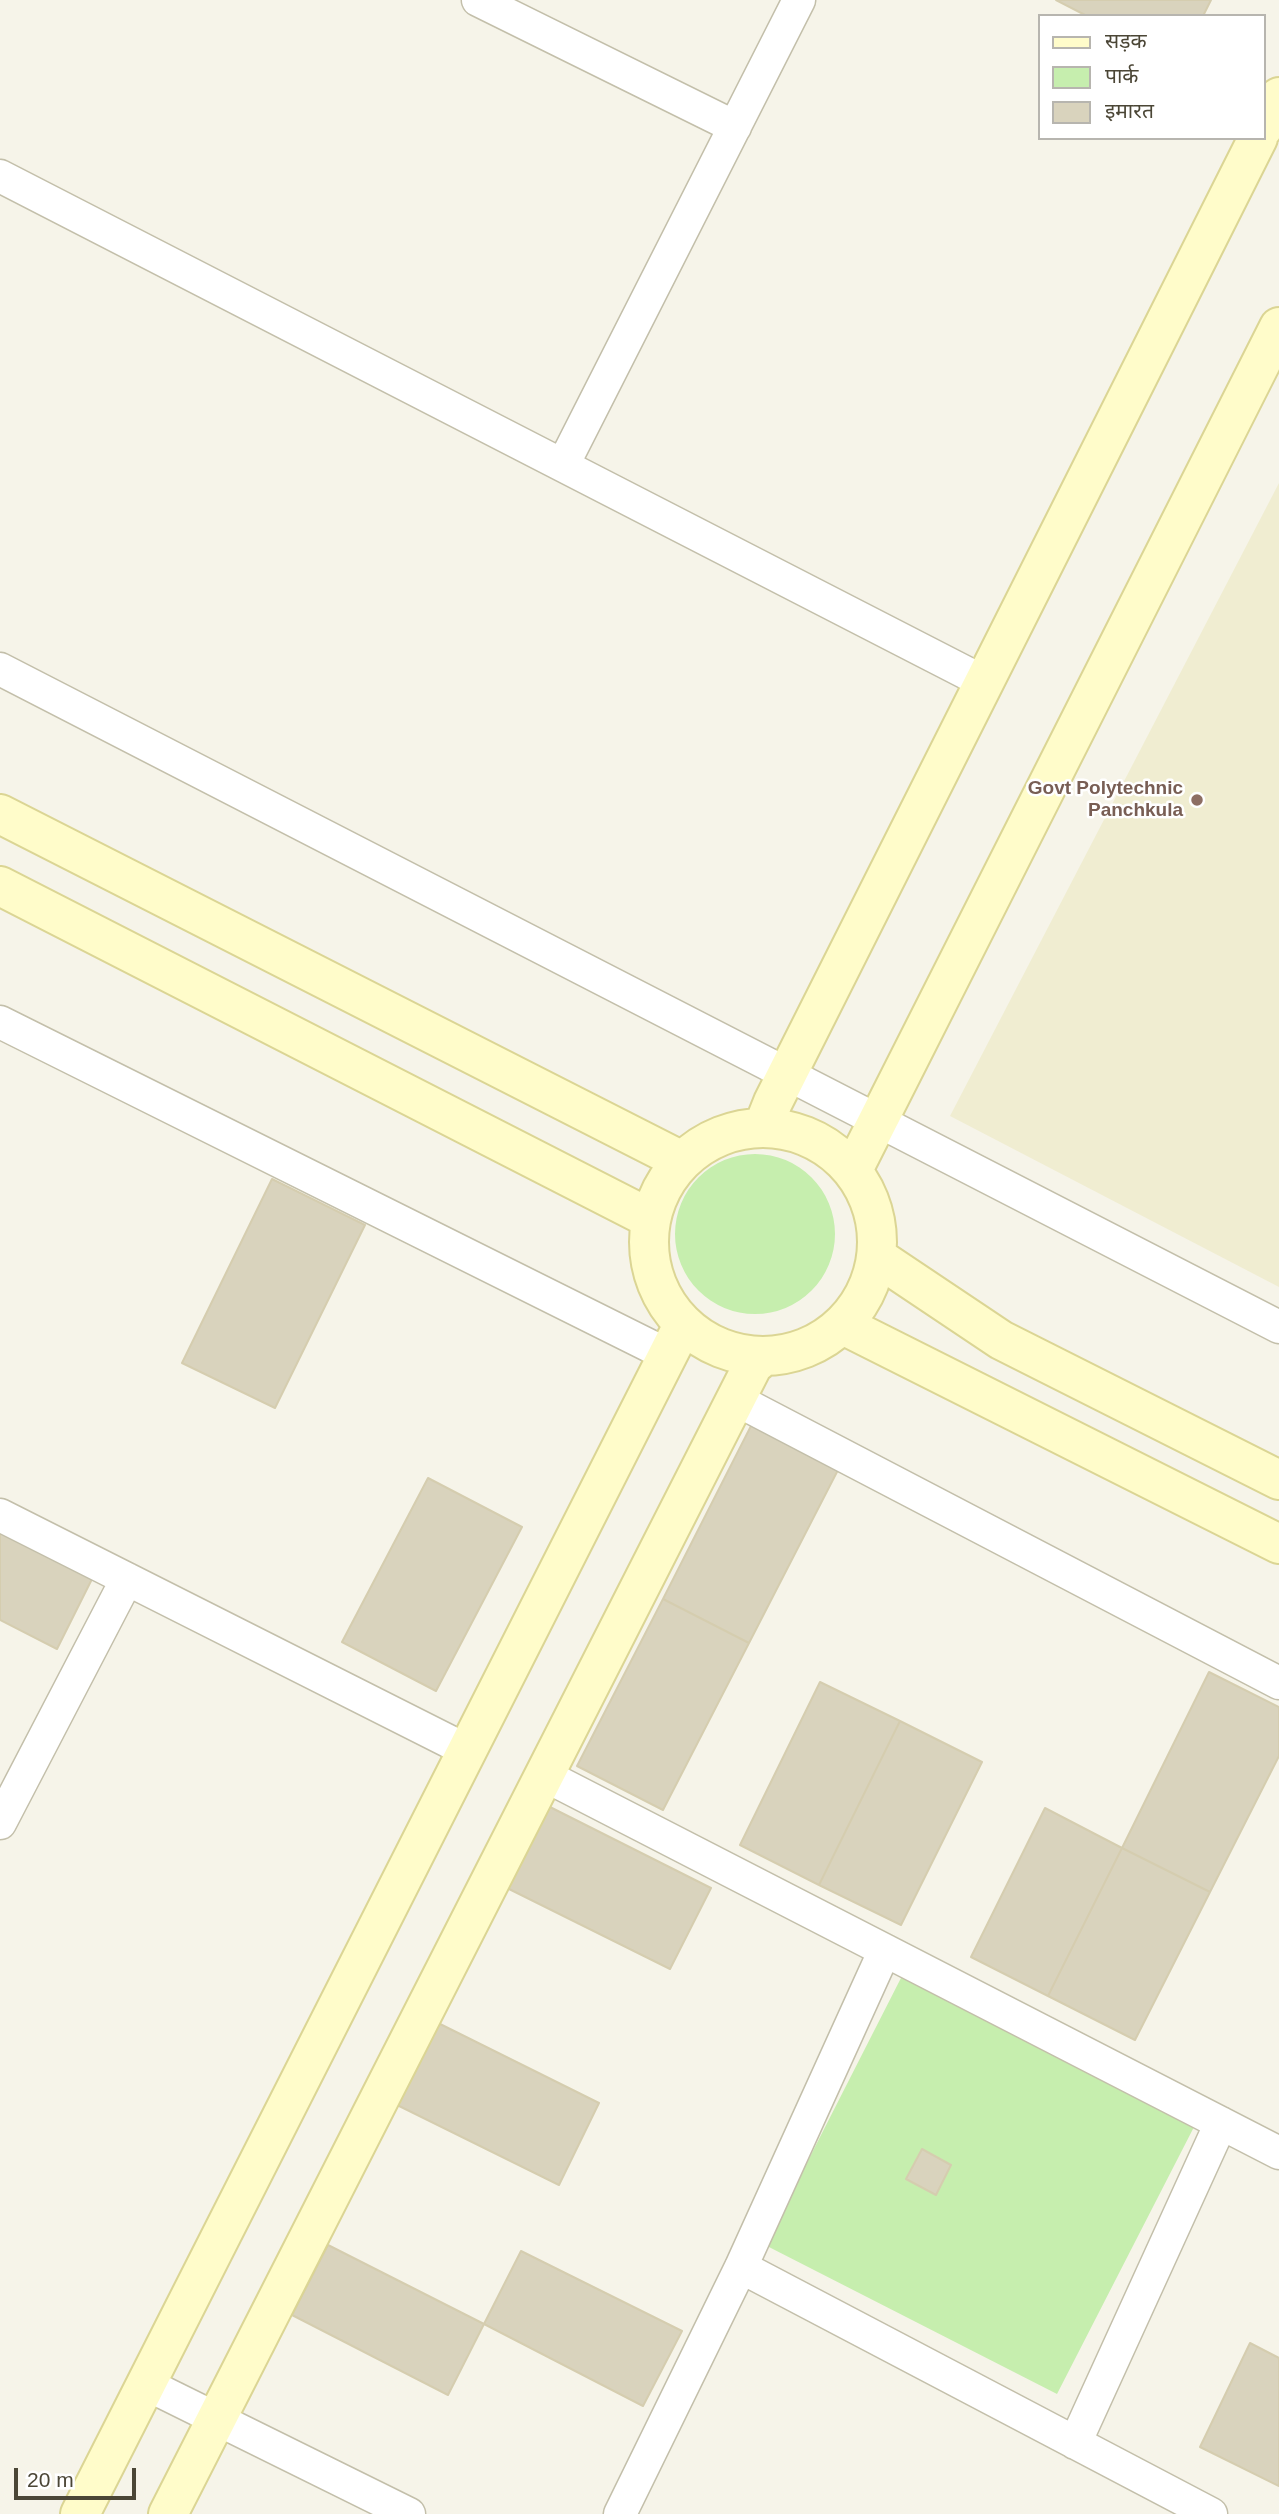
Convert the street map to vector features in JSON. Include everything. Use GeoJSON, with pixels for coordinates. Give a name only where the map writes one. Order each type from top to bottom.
{"type":"FeatureCollection","features":[{"type":"Feature","properties":{"kind":"street"},"geometry":{"type":"LineString","coordinates":[[478,0],[735,127]]}},
{"type":"Feature","properties":{"kind":"street"},"geometry":{"type":"LineString","coordinates":[[564,463],[799,0]]}},
{"type":"Feature","properties":{"kind":"street"},"geometry":{"type":"LineString","coordinates":[[763,1127],[786,1076],[1259,140]]}},
{"type":"Feature","properties":{"kind":"street"},"geometry":{"type":"LineString","coordinates":[[0,176],[564,463],[984,682]]}},
{"type":"Feature","properties":{"kind":"street"},"geometry":{"type":"LineString","coordinates":[[853,1170],[1279,327]]}},
{"type":"Feature","properties":{"kind":"street"},"geometry":{"type":"LineString","coordinates":[[0,669],[786,1076],[1279,1327]]}},
{"type":"Feature","properties":{"kind":"street"},"geometry":{"type":"LineString","coordinates":[[0,814],[682,1161]]}},
{"type":"Feature","properties":{"kind":"street"},"geometry":{"type":"LineString","coordinates":[[0,886],[651,1219]]}},
{"type":"Feature","properties":{"kind":"street"},"geometry":{"type":"LineString","coordinates":[[0,1022],[676,1340],[707,1342],[725,1349],[763,1357],[792,1353],[820,1343],[843,1325],[867,1294],[877,1257],[877,1227],[872,1207],[853,1170],[828,1147],[797,1132],[763,1127],[733,1131],[706,1142],[682,1161],[662,1188],[651,1219],[649,1258],[676,1340],[80,2514]]}},
{"type":"Feature","properties":{"kind":"street"},"geometry":{"type":"LineString","coordinates":[[877,1257],[1001,1340],[1279,1480]]}},
{"type":"Feature","properties":{"kind":"street"},"geometry":{"type":"LineString","coordinates":[[843,1325],[1279,1545]]}},
{"type":"Feature","properties":{"kind":"street"},"geometry":{"type":"LineString","coordinates":[[168,2514],[753,1365],[763,1357]]}},
{"type":"Feature","properties":{"kind":"street"},"geometry":{"type":"LineString","coordinates":[[736,1399],[1279,1683]]}},
{"type":"Feature","properties":{"kind":"street"},"geometry":{"type":"LineString","coordinates":[[0,1515],[468,1751]]}},
{"type":"Feature","properties":{"kind":"street"},"geometry":{"type":"LineString","coordinates":[[0,1823],[128,1579]]}},
{"type":"Feature","properties":{"kind":"street"},"geometry":{"type":"LineString","coordinates":[[544,1775],[1279,2153]]}},
{"type":"Feature","properties":{"kind":"street"},"geometry":{"type":"LineString","coordinates":[[620,2514],[741,2267],[884,1952]]}},
{"type":"Feature","properties":{"kind":"street"},"geometry":{"type":"LineString","coordinates":[[1075,2443],[1221,2123]]}},
{"type":"Feature","properties":{"kind":"street"},"geometry":{"type":"LineString","coordinates":[[741,2267],[1211,2514]]}},
{"type":"Feature","properties":{"kind":"street"},"geometry":{"type":"LineString","coordinates":[[146,2384],[409,2514]]}},
{"type":"Feature","properties":{"kind":"shaded area","name":"Govt Polytechnic Panchkula"},"geometry":{"type":"Polygon","coordinates":[[[1279,483],[1279,1287],[950,1116],[1279,483]]]}},
{"type":"Feature","properties":{"kind":"green space"},"geometry":{"type":"Polygon","coordinates":[[[755,1154],[786,1160],[812,1177],[829,1203],[835,1234],[829,1265],[812,1291],[786,1308],[755,1314],[724,1308],[698,1291],[681,1265],[675,1234],[681,1203],[698,1177],[724,1160],[755,1154]]]}},
{"type":"Feature","properties":{"kind":"green space"},"geometry":{"type":"Polygon","coordinates":[[[902,1976],[1195,2125],[1057,2394],[765,2245],[902,1976]]]}},
{"type":"Feature","properties":{"kind":"building"},"geometry":{"type":"Polygon","coordinates":[[[1056,0],[1211,0],[1204,14],[1083,14],[1056,0]]]}},
{"type":"Feature","properties":{"kind":"building"},"geometry":{"type":"Polygon","coordinates":[[[272,1179],[365,1225],[275,1408],[182,1363],[272,1179]]]}},
{"type":"Feature","properties":{"kind":"building"},"geometry":{"type":"Polygon","coordinates":[[[752,1424],[839,1468],[749,1643],[663,1599],[752,1424]]]}},
{"type":"Feature","properties":{"kind":"building"},"geometry":{"type":"Polygon","coordinates":[[[428,1478],[522,1527],[436,1691],[342,1642],[428,1478]]]}},
{"type":"Feature","properties":{"kind":"building"},"geometry":{"type":"Polygon","coordinates":[[[0,1528],[94,1575],[57,1649],[0,1620],[0,1528]]]}},
{"type":"Feature","properties":{"kind":"building"},"geometry":{"type":"Polygon","coordinates":[[[663,1599],[749,1643],[663,1810],[577,1766],[663,1599]]]}},
{"type":"Feature","properties":{"kind":"building"},"geometry":{"type":"Polygon","coordinates":[[[1209,1672],[1279,1707],[1279,1756],[1210,1892],[1122,1848],[1209,1672]]]}},
{"type":"Feature","properties":{"kind":"building"},"geometry":{"type":"Polygon","coordinates":[[[820,1682],[900,1721],[819,1885],[740,1845],[820,1682]]]}},
{"type":"Feature","properties":{"kind":"building"},"geometry":{"type":"Polygon","coordinates":[[[900,1721],[982,1762],[901,1925],[819,1885],[900,1721]]]}},
{"type":"Feature","properties":{"kind":"building"},"geometry":{"type":"Polygon","coordinates":[[[546,1805],[711,1888],[670,1969],[505,1887],[546,1805]]]}},
{"type":"Feature","properties":{"kind":"building"},"geometry":{"type":"Polygon","coordinates":[[[1045,1808],[1122,1848],[1048,1996],[971,1957],[1045,1808]]]}},
{"type":"Feature","properties":{"kind":"building"},"geometry":{"type":"Polygon","coordinates":[[[1122,1848],[1210,1892],[1135,2040],[1048,1996],[1122,1848]]]}},
{"type":"Feature","properties":{"kind":"building"},"geometry":{"type":"Polygon","coordinates":[[[430,2019],[599,2103],[559,2185],[389,2101],[430,2019]]]}},
{"type":"Feature","properties":{"kind":"building"},"geometry":{"type":"Polygon","coordinates":[[[922,2149],[951,2165],[936,2195],[906,2179],[922,2149]]]}},
{"type":"Feature","properties":{"kind":"building"},"geometry":{"type":"Polygon","coordinates":[[[328,2245],[484,2324],[448,2395],[292,2315],[328,2245]]]}},
{"type":"Feature","properties":{"kind":"building"},"geometry":{"type":"Polygon","coordinates":[[[521,2251],[682,2331],[643,2406],[484,2324],[521,2251]]]}},
{"type":"Feature","properties":{"kind":"building"},"geometry":{"type":"Polygon","coordinates":[[[1250,2343],[1279,2358],[1279,2486],[1200,2447],[1250,2343]]]}},
{"type":"Feature","properties":{"kind":"place","name":"Govt Polytechnic Panchkula"},"geometry":{"type":"Point","coordinates":[1197,800]}}]}
